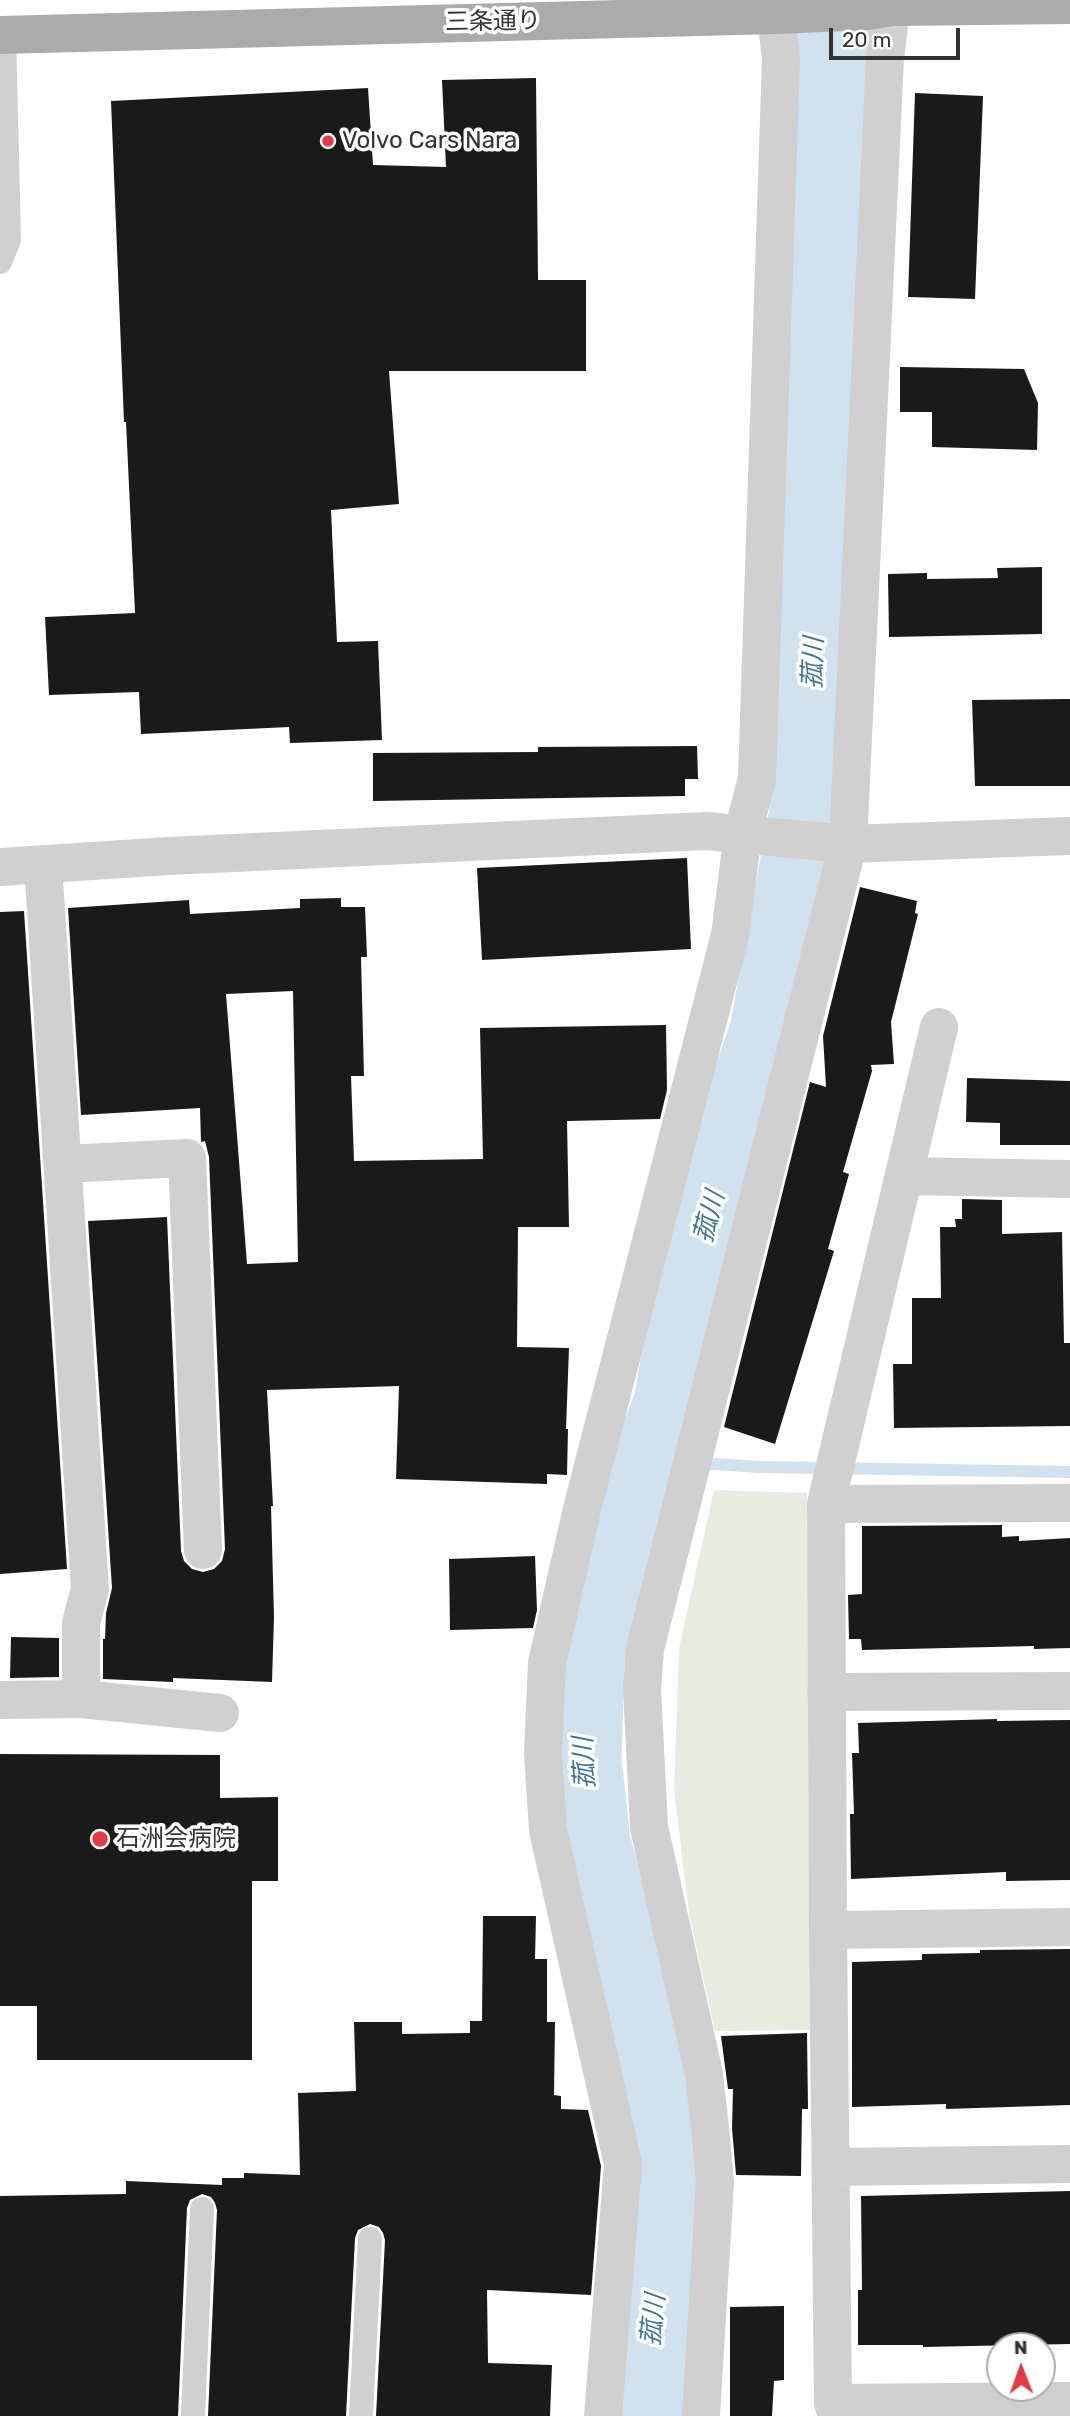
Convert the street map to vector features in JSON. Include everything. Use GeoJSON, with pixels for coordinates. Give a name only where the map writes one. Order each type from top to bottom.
{"type":"FeatureCollection","features":[{"type":"Feature","properties":{"kind":"main road","name":"三条通り"},"geometry":{"type":"LineString","coordinates":[[2,35],[783,14],[884,6],[1070,5]]}},
{"type":"Feature","properties":{"kind":"street"},"geometry":{"type":"LineString","coordinates":[[701,2416],[715,2182],[704,2074],[649,1827],[642,1689],[645,1649],[846,844],[885,58],[884,6]]}},
{"type":"Feature","properties":{"kind":"street"},"geometry":{"type":"LineString","coordinates":[[603,2416],[622,2164],[548,1830],[544,1754],[547,1663],[586,1496],[730,935],[744,833],[757,778],[783,14]]}},
{"type":"Feature","properties":{"kind":"street"},"geometry":{"type":"LineString","coordinates":[[0,867],[706,831],[846,844],[1070,836]]}},
{"type":"Feature","properties":{"kind":"street"},"geometry":{"type":"LineString","coordinates":[[43,864],[90,1589],[81,1623],[80,1699]]}},
{"type":"Feature","properties":{"kind":"street"},"geometry":{"type":"LineString","coordinates":[[939,1027],[826,1504],[828,1930],[835,2409],[1070,2401]]}},
{"type":"Feature","properties":{"kind":"street"},"geometry":{"type":"LineString","coordinates":[[63,1164],[187,1158],[203,1550]]}},
{"type":"Feature","properties":{"kind":"street"},"geometry":{"type":"LineString","coordinates":[[905,1177],[1067,1179]]}},
{"type":"Feature","properties":{"kind":"street"},"geometry":{"type":"LineString","coordinates":[[826,1504],[1070,1503]]}},
{"type":"Feature","properties":{"kind":"street"},"geometry":{"type":"LineString","coordinates":[[826,1692],[1070,1691]]}},
{"type":"Feature","properties":{"kind":"street"},"geometry":{"type":"LineString","coordinates":[[0,1700],[80,1699],[220,1713]]}},
{"type":"Feature","properties":{"kind":"street"},"geometry":{"type":"LineString","coordinates":[[828,1930],[1070,1927]]}},
{"type":"Feature","properties":{"kind":"street"},"geometry":{"type":"LineString","coordinates":[[831,2167],[1070,2164]]}},
{"type":"Feature","properties":{"kind":"lane"},"geometry":{"type":"LineString","coordinates":[[0,262],[9,240],[2,35]]}},
{"type":"Feature","properties":{"kind":"lane"},"geometry":{"type":"LineString","coordinates":[[193,2416],[202,2209]]}},
{"type":"Feature","properties":{"kind":"lane"},"geometry":{"type":"LineString","coordinates":[[361,2416],[370,2239]]}},
{"type":"Feature","properties":{"kind":"shaded area"},"geometry":{"type":"Polygon","coordinates":[[[714,1490],[807,1493],[810,2030],[715,2031],[689,1914],[674,1790],[679,1648],[714,1490]]]}},
{"type":"Feature","properties":{"kind":"building"},"geometry":{"type":"Polygon","coordinates":[[[536,78],[538,280],[586,280],[586,371],[389,371],[399,504],[331,510],[337,642],[378,641],[382,740],[290,743],[289,727],[141,734],[139,692],[49,695],[45,617],[135,613],[111,101],[368,88],[373,165],[446,167],[442,80],[536,78]]]}},
{"type":"Feature","properties":{"kind":"building"},"geometry":{"type":"Polygon","coordinates":[[[915,93],[983,96],[975,299],[908,297],[915,93]]]}},
{"type":"Feature","properties":{"kind":"building"},"geometry":{"type":"Polygon","coordinates":[[[900,367],[1024,369],[1038,403],[1037,450],[932,447],[932,412],[900,412],[900,367]]]}},
{"type":"Feature","properties":{"kind":"building"},"geometry":{"type":"Polygon","coordinates":[[[1042,567],[1042,634],[889,637],[888,574],[927,573],[927,579],[998,578],[997,568],[1042,567]]]}},
{"type":"Feature","properties":{"kind":"building"},"geometry":{"type":"Polygon","coordinates":[[[1070,699],[1070,786],[975,786],[972,700],[1070,699]]]}},
{"type":"Feature","properties":{"kind":"building"},"geometry":{"type":"Polygon","coordinates":[[[697,746],[698,779],[685,779],[685,796],[373,801],[373,753],[538,752],[538,747],[697,746]]]}},
{"type":"Feature","properties":{"kind":"building"},"geometry":{"type":"Polygon","coordinates":[[[687,858],[691,949],[482,960],[477,868],[687,858]]]}},
{"type":"Feature","properties":{"kind":"building"},"geometry":{"type":"Polygon","coordinates":[[[860,887],[917,901],[915,913],[918,914],[891,1022],[894,1064],[871,1065],[872,1071],[843,1172],[849,1174],[828,1249],[834,1251],[775,1444],[724,1427],[810,1082],[826,1087],[823,1036],[860,887]]]}},
{"type":"Feature","properties":{"kind":"building"},"geometry":{"type":"Polygon","coordinates":[[[341,898],[341,907],[365,907],[367,957],[361,957],[364,1076],[351,1076],[354,1161],[483,1159],[480,1028],[666,1025],[667,1090],[660,1119],[567,1121],[569,1227],[518,1227],[517,1347],[569,1348],[567,1475],[547,1474],[547,1484],[396,1479],[399,1386],[267,1390],[273,1506],[272,1682],[173,1678],[173,1682],[103,1679],[103,1639],[112,1588],[88,1221],[167,1217],[181,1551],[184,1561],[192,1569],[203,1572],[214,1569],[222,1561],[225,1549],[209,1157],[205,1141],[201,1142],[200,1108],[81,1115],[68,908],[189,900],[190,914],[300,908],[300,899],[341,898]],[[293,991],[226,994],[247,1264],[298,1262],[293,991]]]}},
{"type":"Feature","properties":{"kind":"building"},"geometry":{"type":"Polygon","coordinates":[[[24,911],[67,1569],[0,1574],[0,912],[24,911]]]}},
{"type":"Feature","properties":{"kind":"building"},"geometry":{"type":"Polygon","coordinates":[[[967,1078],[1070,1081],[1070,1145],[1000,1145],[1000,1123],[966,1122],[967,1078]]]}},
{"type":"Feature","properties":{"kind":"building"},"geometry":{"type":"Polygon","coordinates":[[[962,1199],[1002,1200],[1002,1234],[1062,1232],[1064,1343],[1070,1343],[1070,1426],[894,1428],[893,1364],[912,1364],[912,1298],[941,1298],[940,1227],[956,1227],[955,1219],[962,1219],[962,1199]]]}},
{"type":"Feature","properties":{"kind":"building"},"geometry":{"type":"Polygon","coordinates":[[[1002,1525],[1002,1537],[1019,1536],[1019,1541],[1070,1538],[1070,1648],[1034,1649],[1034,1646],[862,1650],[861,1639],[849,1639],[848,1595],[862,1594],[862,1526],[1002,1525]]]}},
{"type":"Feature","properties":{"kind":"building"},"geometry":{"type":"Polygon","coordinates":[[[535,1556],[537,1610],[533,1628],[450,1630],[449,1559],[535,1556]]]}},
{"type":"Feature","properties":{"kind":"building"},"geometry":{"type":"Polygon","coordinates":[[[11,1637],[59,1638],[59,1677],[10,1678],[11,1637]]]}},
{"type":"Feature","properties":{"kind":"building"},"geometry":{"type":"Polygon","coordinates":[[[1070,1720],[1070,1880],[1006,1881],[1006,1872],[851,1879],[850,1814],[854,1814],[852,1753],[859,1753],[858,1723],[1070,1720]]]}},
{"type":"Feature","properties":{"kind":"building"},"geometry":{"type":"Polygon","coordinates":[[[0,1754],[220,1755],[220,1798],[278,1797],[278,1881],[252,1881],[252,2060],[37,2060],[37,2006],[0,2006],[0,1754]]]}},
{"type":"Feature","properties":{"kind":"building"},"geometry":{"type":"Polygon","coordinates":[[[483,1916],[536,1916],[535,1959],[547,1959],[547,2022],[555,2022],[554,2095],[561,2096],[561,2109],[588,2110],[601,2166],[591,2295],[487,2290],[488,2363],[552,2365],[550,2416],[376,2416],[385,2240],[379,2227],[370,2224],[358,2230],[355,2238],[346,2416],[208,2416],[217,2210],[211,2197],[202,2194],[190,2200],[187,2208],[178,2416],[0,2416],[0,2196],[126,2194],[126,2181],[222,2185],[222,2178],[244,2178],[244,2173],[300,2175],[298,2093],[356,2091],[354,2022],[402,2022],[402,2034],[470,2033],[470,2021],[482,2021],[483,1916]]]}},
{"type":"Feature","properties":{"kind":"building"},"geometry":{"type":"Polygon","coordinates":[[[1070,1949],[1070,2105],[946,2109],[946,2104],[852,2107],[852,1962],[922,1960],[922,1954],[980,1953],[980,1950],[1070,1949]]]}},
{"type":"Feature","properties":{"kind":"building"},"geometry":{"type":"Polygon","coordinates":[[[807,2033],[808,2109],[802,2109],[801,2176],[736,2175],[732,2128],[733,2089],[728,2089],[721,2036],[807,2033]]]}},
{"type":"Feature","properties":{"kind":"building"},"geometry":{"type":"Polygon","coordinates":[[[1070,2191],[1070,2344],[1056,2344],[1056,2332],[986,2332],[986,2346],[858,2345],[858,2290],[862,2290],[861,2196],[1070,2191]]]}},
{"type":"Feature","properties":{"kind":"building"},"geometry":{"type":"Polygon","coordinates":[[[784,2306],[784,2380],[774,2381],[772,2416],[730,2416],[730,2307],[784,2306]]]}},
{"type":"Feature","properties":{"kind":"waterway","name":"菰川"},"geometry":{"type":"LineString","coordinates":[[645,2416],[665,2212],[661,2108],[591,1842],[582,1760],[585,1664],[596,1608],[627,1492],[651,1460],[673,1404],[695,1274],[729,1146],[769,1032],[809,811],[833,189],[834,0]]}},
{"type":"Feature","properties":{"kind":"waterway"},"geometry":{"type":"LineString","coordinates":[[651,1460],[760,1467],[1070,1472]]}},
{"type":"Feature","properties":{"kind":"place","name":"Volvo Cars Nara"},"geometry":{"type":"Point","coordinates":[328,141]}},
{"type":"Feature","properties":{"kind":"place","name":"石洲会病院"},"geometry":{"type":"Point","coordinates":[100,1839]}}]}
